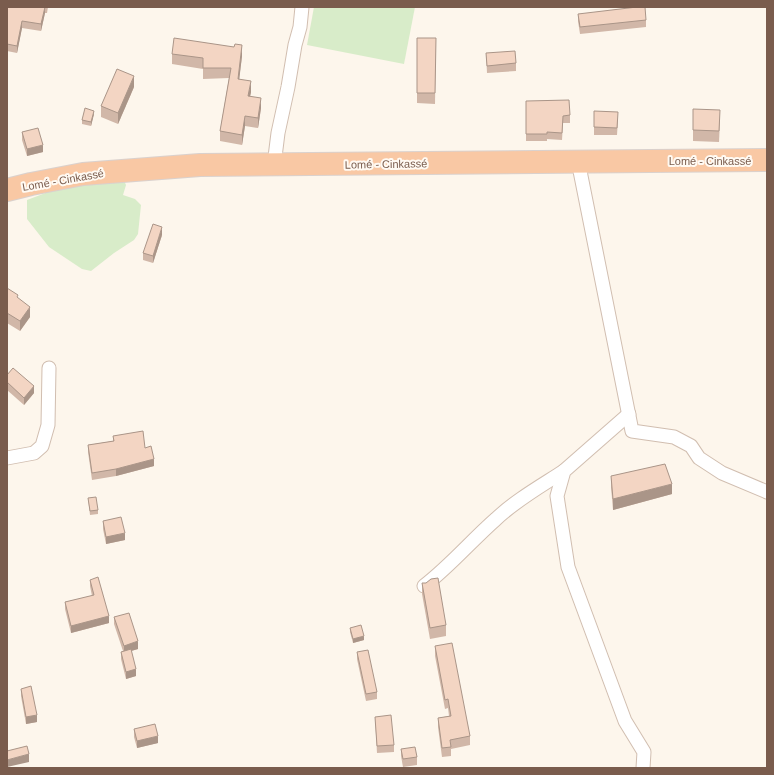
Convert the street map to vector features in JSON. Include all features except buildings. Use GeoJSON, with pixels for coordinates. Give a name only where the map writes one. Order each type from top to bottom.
{"type":"FeatureCollection","features":[{"type":"Feature","properties":{"kind":"highway","name":"Lomé - Cinkassé"},"geometry":{"type":"LineString","coordinates":[[7,190],[83,174],[200,165],[767,160]]}},
{"type":"Feature","properties":{"kind":"street"},"geometry":{"type":"LineString","coordinates":[[274,165],[278,133],[295,45],[300,27],[302,7]]}},
{"type":"Feature","properties":{"kind":"street"},"geometry":{"type":"LineString","coordinates":[[578,161],[632,431],[674,437],[691,446],[699,458],[722,473],[767,492]]}},
{"type":"Feature","properties":{"kind":"street"},"geometry":{"type":"LineString","coordinates":[[7,458],[34,453],[42,446],[48,424],[49,368]]}},
{"type":"Feature","properties":{"kind":"street"},"geometry":{"type":"LineString","coordinates":[[424,586],[440,573],[496,518],[531,492],[564,471],[629,414]]}},
{"type":"Feature","properties":{"kind":"street"},"geometry":{"type":"LineString","coordinates":[[564,471],[557,496],[568,567],[625,721],[644,752],[643,768]]}},
{"type":"Feature","properties":{"kind":"green space"},"geometry":{"type":"Polygon","coordinates":[[[314,7],[415,7],[404,64],[307,45],[314,7]]]}},
{"type":"Feature","properties":{"kind":"green space"},"geometry":{"type":"Polygon","coordinates":[[[123,178],[126,185],[123,195],[135,199],[141,205],[138,234],[134,240],[91,271],[82,269],[49,247],[27,219],[27,200],[64,186],[123,178]]]}}]}
